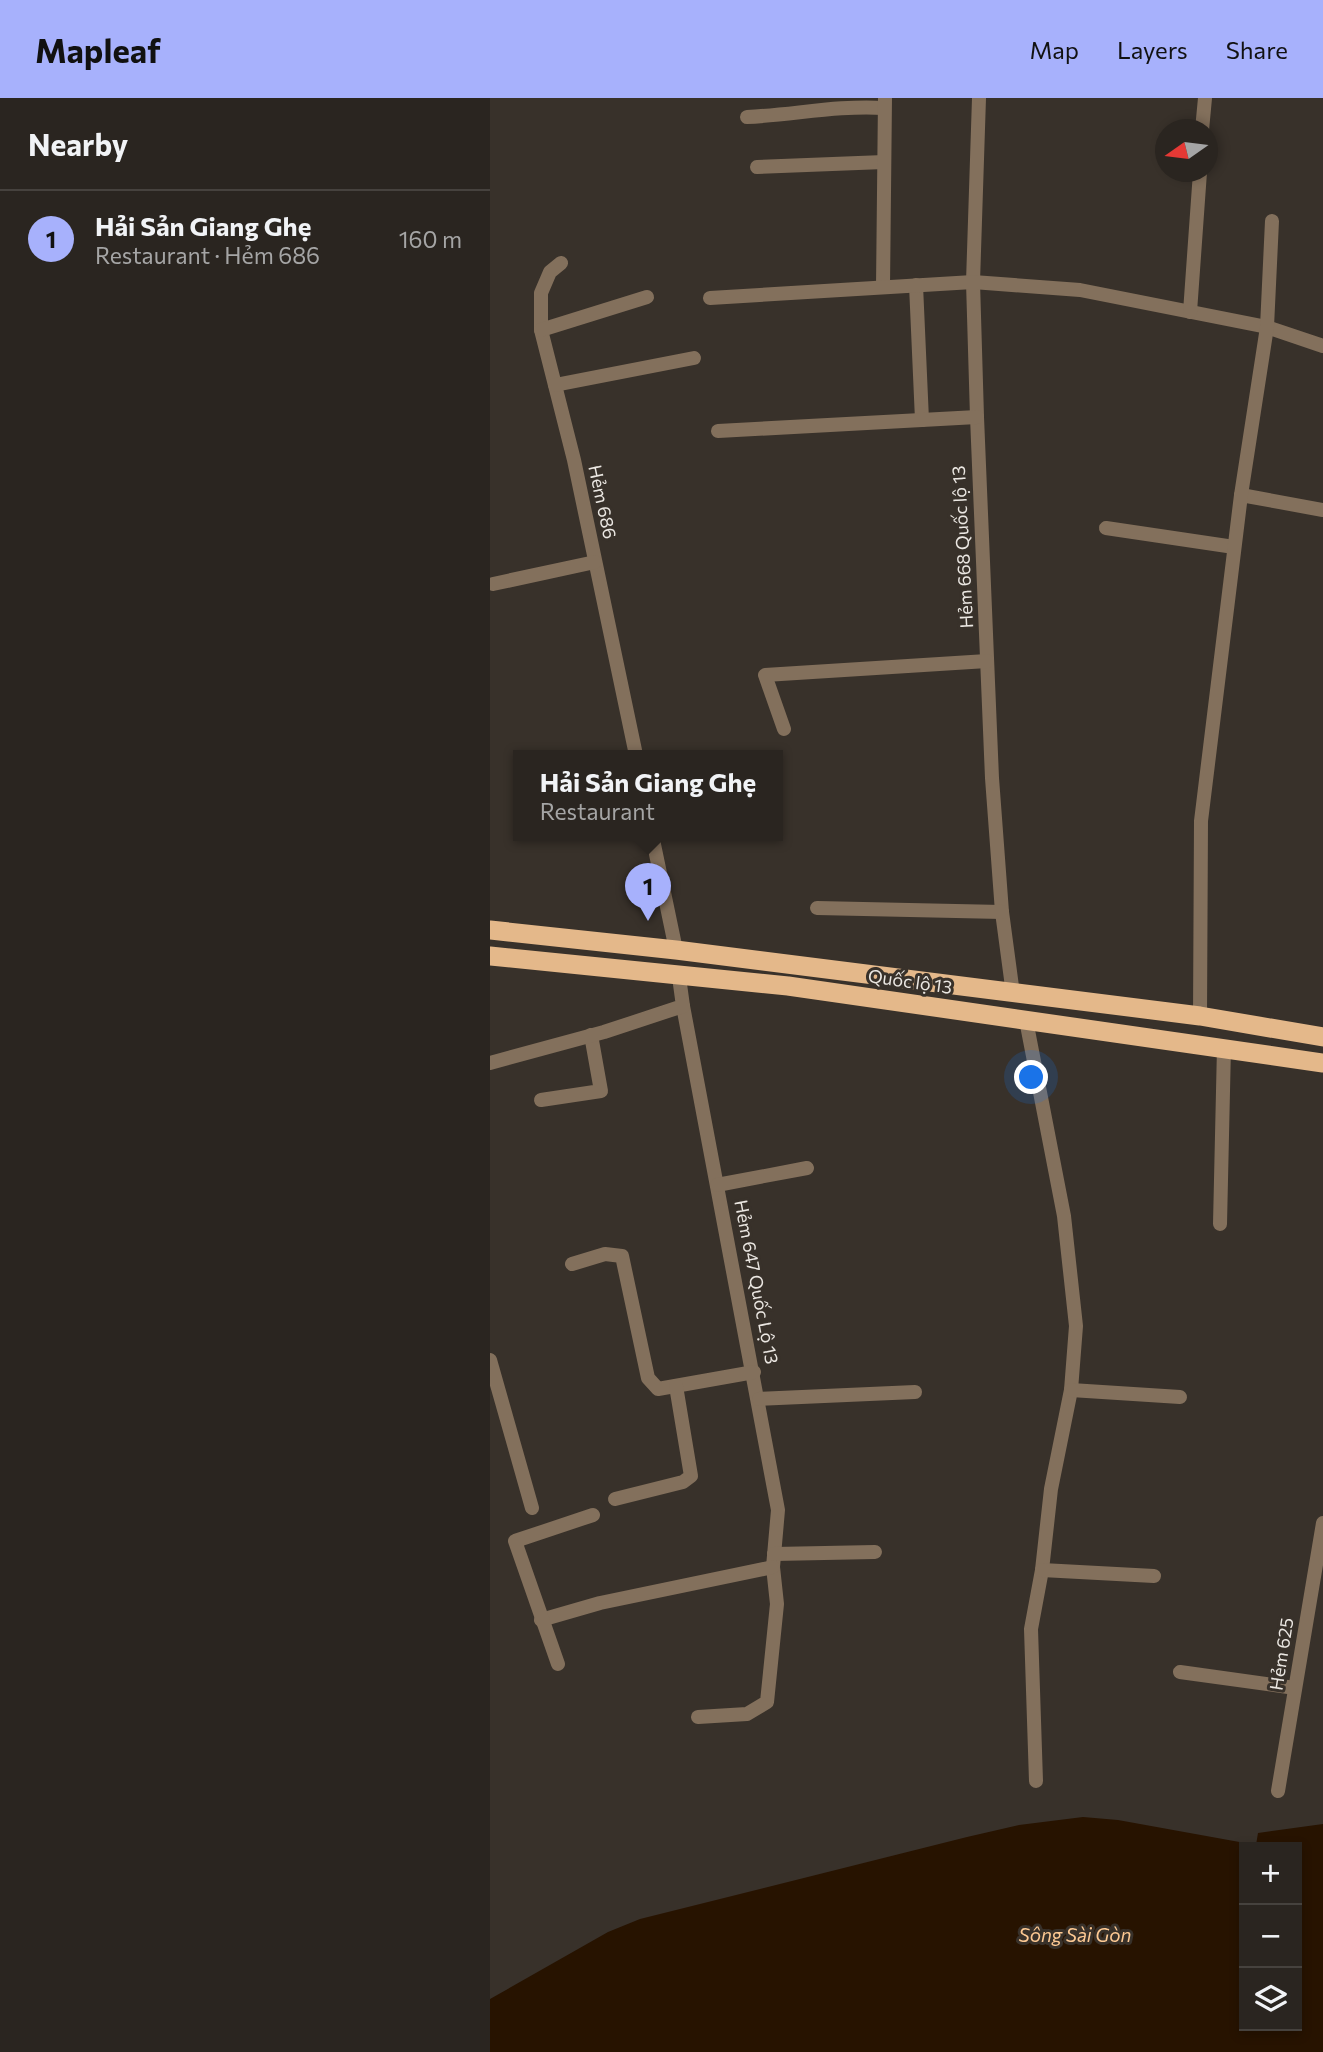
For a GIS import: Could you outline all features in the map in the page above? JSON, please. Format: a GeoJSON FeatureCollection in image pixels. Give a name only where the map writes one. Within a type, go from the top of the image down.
{"type":"FeatureCollection","features":[{"type":"Feature","properties":{"kind":"highway","name":"Quốc lộ 13"},"geometry":{"type":"LineString","coordinates":[[490,930],[676,950],[1200,1016],[1323,1037]]}},
{"type":"Feature","properties":{"kind":"highway"},"geometry":{"type":"LineString","coordinates":[[676,950],[679,977]]}},
{"type":"Feature","properties":{"kind":"highway","name":"Quốc lộ 13"},"geometry":{"type":"LineString","coordinates":[[490,956],[788,986],[1323,1063]]}},
{"type":"Feature","properties":{"kind":"street","name":"Hẻm 668 Quốc lộ 13"},"geometry":{"type":"LineString","coordinates":[[979,98],[973,282],[977,417],[987,661],[1002,912],[1013,994]]}},
{"type":"Feature","properties":{"kind":"street"},"geometry":{"type":"LineString","coordinates":[[1203,119],[1205,98]]}},
{"type":"Feature","properties":{"kind":"street"},"geometry":{"type":"LineString","coordinates":[[747,117],[803,114],[835,107],[885,103],[883,287]]}},
{"type":"Feature","properties":{"kind":"street"},"geometry":{"type":"LineString","coordinates":[[757,167],[884,162]]}},
{"type":"Feature","properties":{"kind":"street"},"geometry":{"type":"LineString","coordinates":[[1190,312],[1199,182]]}},
{"type":"Feature","properties":{"kind":"street"},"geometry":{"type":"LineString","coordinates":[[1200,1016],[1201,821],[1234,547],[1267,327],[1272,221]]}},
{"type":"Feature","properties":{"kind":"street","name":"Hẻm 686"},"geometry":{"type":"LineString","coordinates":[[561,263],[550,272],[541,293],[541,330],[635,750]]}},
{"type":"Feature","properties":{"kind":"street"},"geometry":{"type":"LineString","coordinates":[[710,298],[973,282],[1080,290],[1267,327],[1323,346]]}},
{"type":"Feature","properties":{"kind":"street"},"geometry":{"type":"LineString","coordinates":[[916,285],[922,420]]}},
{"type":"Feature","properties":{"kind":"street"},"geometry":{"type":"LineString","coordinates":[[541,330],[647,297]]}},
{"type":"Feature","properties":{"kind":"street"},"geometry":{"type":"LineString","coordinates":[[555,385],[694,358]]}},
{"type":"Feature","properties":{"kind":"street"},"geometry":{"type":"LineString","coordinates":[[718,431],[977,417]]}},
{"type":"Feature","properties":{"kind":"street"},"geometry":{"type":"LineString","coordinates":[[1241,495],[1323,510]]}},
{"type":"Feature","properties":{"kind":"street"},"geometry":{"type":"LineString","coordinates":[[1106,528],[1234,547]]}},
{"type":"Feature","properties":{"kind":"street"},"geometry":{"type":"LineString","coordinates":[[493,584],[595,562]]}},
{"type":"Feature","properties":{"kind":"street"},"geometry":{"type":"LineString","coordinates":[[784,729],[765,675],[987,661]]}},
{"type":"Feature","properties":{"kind":"street"},"geometry":{"type":"LineString","coordinates":[[653,841],[676,950]]}},
{"type":"Feature","properties":{"kind":"street"},"geometry":{"type":"LineString","coordinates":[[817,908],[1002,912]]}},
{"type":"Feature","properties":{"kind":"street","name":"Hẻm 647 Quốc Lộ 13"},"geometry":{"type":"LineString","coordinates":[[679,977],[778,1510],[774,1561],[777,1604],[767,1702],[747,1714],[698,1717]]}},
{"type":"Feature","properties":{"kind":"street"},"geometry":{"type":"LineString","coordinates":[[490,1063],[683,1006]]}},
{"type":"Feature","properties":{"kind":"street"},"geometry":{"type":"LineString","coordinates":[[1026,1020],[1064,1216],[1076,1326],[1070,1390],[1051,1489],[1042,1570],[1031,1629],[1036,1781]]}},
{"type":"Feature","properties":{"kind":"street"},"geometry":{"type":"LineString","coordinates":[[541,1100],[601,1091],[591,1035]]}},
{"type":"Feature","properties":{"kind":"street"},"geometry":{"type":"LineString","coordinates":[[1220,1224],[1224,1047]]}},
{"type":"Feature","properties":{"kind":"street"},"geometry":{"type":"LineString","coordinates":[[717,1185],[807,1168]]}},
{"type":"Feature","properties":{"kind":"street"},"geometry":{"type":"LineString","coordinates":[[572,1264],[604,1254],[622,1256],[648,1378],[658,1389],[754,1372]]}},
{"type":"Feature","properties":{"kind":"street"},"geometry":{"type":"LineString","coordinates":[[490,1360],[532,1507]]}},
{"type":"Feature","properties":{"kind":"street"},"geometry":{"type":"LineString","coordinates":[[615,1499],[683,1482],[691,1476],[676,1386]]}},
{"type":"Feature","properties":{"kind":"street"},"geometry":{"type":"LineString","coordinates":[[1070,1390],[1180,1397]]}},
{"type":"Feature","properties":{"kind":"street"},"geometry":{"type":"LineString","coordinates":[[759,1399],[915,1392]]}},
{"type":"Feature","properties":{"kind":"street"},"geometry":{"type":"LineString","coordinates":[[558,1664],[515,1541],[593,1515]]}},
{"type":"Feature","properties":{"kind":"street","name":"Hẻm 625"},"geometry":{"type":"LineString","coordinates":[[1278,1791],[1323,1523]]}},
{"type":"Feature","properties":{"kind":"street"},"geometry":{"type":"LineString","coordinates":[[541,1620],[774,1561],[876,1552]]}},
{"type":"Feature","properties":{"kind":"street"},"geometry":{"type":"LineString","coordinates":[[1042,1570],[1153,1576]]}},
{"type":"Feature","properties":{"kind":"street"},"geometry":{"type":"LineString","coordinates":[[1180,1672],[1296,1688]]}},
{"type":"Feature","properties":{"kind":"water","name":"Sông Sài Gòn"},"geometry":{"type":"Polygon","coordinates":[[[1083,1817],[1118,1820],[1239,1842],[1239,2031],[1302,2031],[1302,1842],[1256,1842],[1258,1833],[1323,1824],[1323,2052],[490,2052],[490,1999],[608,1932],[640,1919],[1019,1825],[1083,1817]]]}},
{"type":"Feature","properties":{"kind":"place","name":"Hải Sản Giang Ghẹ"},"geometry":{"type":"Point","coordinates":[648,921]}}]}
